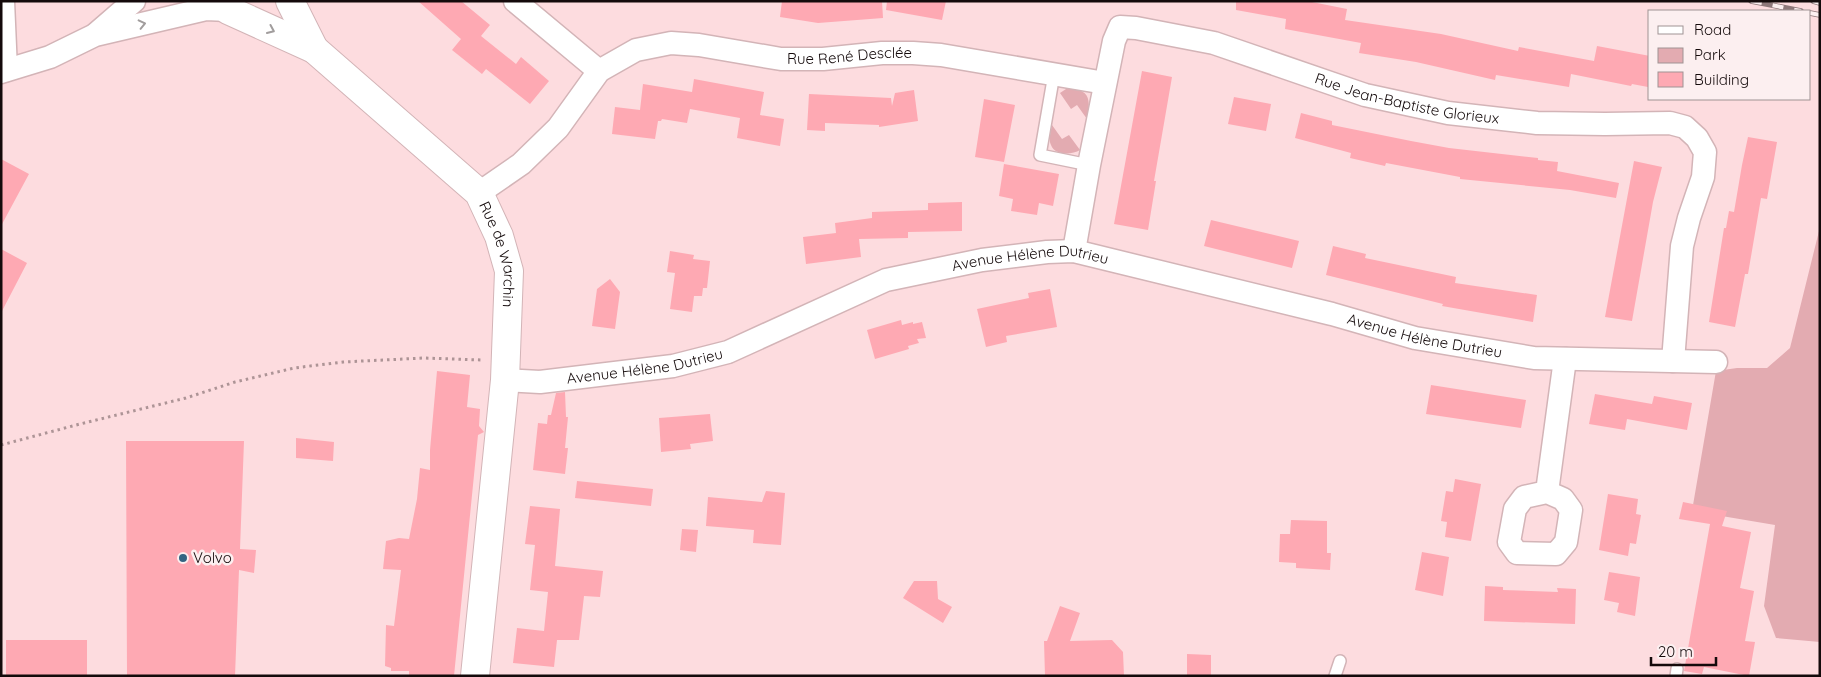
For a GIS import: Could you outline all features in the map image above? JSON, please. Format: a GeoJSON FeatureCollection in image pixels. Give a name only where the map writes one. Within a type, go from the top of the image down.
{"type":"FeatureCollection","features":[{"type":"Feature","properties":{"kind":"street"},"geometry":{"type":"LineString","coordinates":[[3,1],[4,71]]}},
{"type":"Feature","properties":{"kind":"street","name":"Rue de Warchin"},"geometry":{"type":"LineString","coordinates":[[4,71],[50,57],[94,35],[134,1]]}},
{"type":"Feature","properties":{"kind":"street"},"geometry":{"type":"LineString","coordinates":[[290,1],[314,49]]}},
{"type":"Feature","properties":{"kind":"street"},"geometry":{"type":"LineString","coordinates":[[516,1],[600,70]]}},
{"type":"Feature","properties":{"kind":"street","name":"Rue de Warchin"},"geometry":{"type":"LineString","coordinates":[[94,35],[224,6],[314,49],[479,193],[499,236],[509,271],[505,371],[475,676]]}},
{"type":"Feature","properties":{"kind":"street","name":"Rue Jean-Baptiste Glorieux"},"geometry":{"type":"LineString","coordinates":[[1074,251],[1114,41],[1120,27],[1136,28],[1214,43],[1365,96],[1448,113],[1538,123],[1670,123],[1685,127],[1697,138],[1706,152],[1703,177],[1682,246],[1673,361]]}},
{"type":"Feature","properties":{"kind":"street","name":"Rue René Desclée"},"geometry":{"type":"LineString","coordinates":[[479,193],[521,164],[558,128],[600,70],[636,50],[671,43],[699,45],[781,59],[823,59],[882,53],[941,55],[1106,83]]}},
{"type":"Feature","properties":{"kind":"street","name":"Avenue Hélène Dutrieu"},"geometry":{"type":"LineString","coordinates":[[505,371],[540,382],[673,366],[728,352],[886,280],[982,260],[1047,252],[1074,251],[1332,314],[1415,338],[1534,358],[1716,362]]}},
{"type":"Feature","properties":{"kind":"street"},"geometry":{"type":"LineString","coordinates":[[1546,492],[1564,359]]}},
{"type":"Feature","properties":{"kind":"lane"},"geometry":{"type":"LineString","coordinates":[[1054,74],[1040,155],[1089,165]]}},
{"type":"Feature","properties":{"kind":"lane"},"geometry":{"type":"LineString","coordinates":[[1335,676],[1340,661]]}},
{"type":"Feature","properties":{"kind":"path"},"geometry":{"type":"LineString","coordinates":[[1,446],[186,398],[250,378],[294,368],[343,362],[424,358],[505,371]]}},
{"type":"Feature","properties":{"kind":"green space"},"geometry":{"type":"Polygon","coordinates":[[[1066,89],[1080,90],[1087,96],[1089,106],[1087,119],[1077,105],[1071,109],[1060,93],[1066,89]]]}},
{"type":"Feature","properties":{"kind":"green space"},"geometry":{"type":"Polygon","coordinates":[[[1052,125],[1062,139],[1069,135],[1080,150],[1064,154],[1053,149],[1050,140],[1052,125]]]}},
{"type":"Feature","properties":{"kind":"green space"},"geometry":{"type":"Polygon","coordinates":[[[1820,227],[1820,642],[1776,638],[1764,606],[1775,525],[1692,511],[1716,371],[1737,368],[1767,368],[1790,348],[1820,227]]]}},
{"type":"Feature","properties":{"kind":"building"},"geometry":{"type":"Polygon","coordinates":[[[418,1],[461,1],[490,25],[481,36],[516,64],[521,57],[549,81],[530,104],[486,69],[482,74],[452,50],[461,39],[418,1]]]}},
{"type":"Feature","properties":{"kind":"building"},"geometry":{"type":"Polygon","coordinates":[[[782,1],[882,1],[883,18],[818,23],[780,17],[782,1]]]}},
{"type":"Feature","properties":{"kind":"building"},"geometry":{"type":"Polygon","coordinates":[[[887,1],[946,1],[942,20],[886,10],[887,1]]]}},
{"type":"Feature","properties":{"kind":"building"},"geometry":{"type":"Polygon","coordinates":[[[1236,1],[1307,1],[1347,9],[1345,20],[1441,34],[1518,51],[1519,47],[1594,61],[1597,46],[1648,56],[1648,87],[1632,84],[1631,86],[1571,74],[1569,87],[1496,75],[1495,80],[1416,62],[1359,53],[1361,43],[1285,29],[1286,19],[1236,10],[1236,1]]]}},
{"type":"Feature","properties":{"kind":"building"},"geometry":{"type":"Polygon","coordinates":[[[1142,71],[1172,77],[1154,181],[1156,181],[1148,230],[1114,224],[1142,71]]]}},
{"type":"Feature","properties":{"kind":"building"},"geometry":{"type":"Polygon","coordinates":[[[694,79],[764,92],[760,115],[784,119],[780,146],[737,138],[740,118],[690,109],[687,123],[662,119],[658,121],[655,139],[612,134],[615,107],[640,110],[643,84],[692,92],[694,79]]]}},
{"type":"Feature","properties":{"kind":"building"},"geometry":{"type":"Polygon","coordinates":[[[914,90],[918,121],[879,127],[879,125],[825,123],[825,131],[807,130],[809,94],[891,98],[892,106],[895,93],[914,90]]]}},
{"type":"Feature","properties":{"kind":"building"},"geometry":{"type":"Polygon","coordinates":[[[1234,97],[1271,104],[1266,131],[1228,124],[1234,97]]]}},
{"type":"Feature","properties":{"kind":"building"},"geometry":{"type":"Polygon","coordinates":[[[984,99],[1015,105],[1004,162],[975,157],[984,99]]]}},
{"type":"Feature","properties":{"kind":"building"},"geometry":{"type":"Polygon","coordinates":[[[1301,113],[1332,121],[1332,125],[1411,141],[1449,148],[1558,162],[1557,171],[1619,183],[1616,198],[1570,190],[1460,179],[1460,177],[1386,163],[1385,166],[1350,158],[1351,153],[1295,138],[1301,113]]]}},
{"type":"Feature","properties":{"kind":"building"},"geometry":{"type":"Polygon","coordinates":[[[1748,137],[1777,142],[1767,199],[1761,198],[1748,274],[1745,274],[1735,327],[1709,322],[1724,228],[1726,228],[1729,211],[1734,212],[1748,137]]]}},
{"type":"Feature","properties":{"kind":"building"},"geometry":{"type":"Polygon","coordinates":[[[1,159],[29,174],[1,226],[1,159]]]}},
{"type":"Feature","properties":{"kind":"building"},"geometry":{"type":"Polygon","coordinates":[[[1634,161],[1662,167],[1653,202],[1632,321],[1605,317],[1634,161]]]}},
{"type":"Feature","properties":{"kind":"building"},"geometry":{"type":"Polygon","coordinates":[[[1004,164],[1059,174],[1053,206],[1039,203],[1037,215],[1011,211],[1013,199],[999,196],[1004,164]]]}},
{"type":"Feature","properties":{"kind":"building"},"geometry":{"type":"Polygon","coordinates":[[[962,202],[962,231],[908,232],[908,238],[859,239],[861,257],[806,264],[803,237],[836,233],[835,223],[872,218],[872,212],[928,210],[928,203],[962,202]]]}},
{"type":"Feature","properties":{"kind":"building"},"geometry":{"type":"Polygon","coordinates":[[[1211,220],[1299,241],[1292,268],[1204,246],[1211,220]]]}},
{"type":"Feature","properties":{"kind":"building"},"geometry":{"type":"Polygon","coordinates":[[[1333,246],[1366,254],[1365,258],[1456,277],[1455,283],[1537,295],[1533,322],[1442,306],[1443,304],[1326,275],[1333,246]]]}},
{"type":"Feature","properties":{"kind":"building"},"geometry":{"type":"Polygon","coordinates":[[[1,249],[27,263],[1,313],[1,249]]]}},
{"type":"Feature","properties":{"kind":"building"},"geometry":{"type":"Polygon","coordinates":[[[670,251],[694,255],[693,259],[710,261],[707,288],[703,288],[702,296],[694,296],[692,312],[670,309],[675,273],[667,272],[670,251]]]}},
{"type":"Feature","properties":{"kind":"building"},"geometry":{"type":"Polygon","coordinates":[[[610,279],[620,292],[615,329],[592,326],[597,289],[610,279]]]}},
{"type":"Feature","properties":{"kind":"building"},"geometry":{"type":"Polygon","coordinates":[[[1050,289],[1057,327],[1006,336],[1007,342],[986,347],[977,309],[1029,298],[1028,293],[1050,289]]]}},
{"type":"Feature","properties":{"kind":"building"},"geometry":{"type":"Polygon","coordinates":[[[901,320],[902,325],[922,322],[926,338],[917,339],[919,343],[908,346],[909,349],[875,359],[867,330],[901,320]]]}},
{"type":"Feature","properties":{"kind":"building"},"geometry":{"type":"Polygon","coordinates":[[[437,371],[470,375],[467,407],[480,409],[479,426],[484,432],[478,435],[454,676],[409,676],[409,671],[391,671],[391,668],[385,666],[386,625],[394,626],[401,570],[383,569],[386,541],[399,538],[409,539],[417,499],[420,468],[430,470],[437,371]]]}},
{"type":"Feature","properties":{"kind":"building"},"geometry":{"type":"Polygon","coordinates":[[[1431,385],[1526,400],[1521,428],[1426,414],[1431,385]]]}},
{"type":"Feature","properties":{"kind":"building"},"geometry":{"type":"Polygon","coordinates":[[[565,392],[566,417],[568,417],[565,448],[568,448],[565,474],[533,470],[538,423],[547,424],[548,415],[551,415],[556,393],[565,392]]]}},
{"type":"Feature","properties":{"kind":"building"},"geometry":{"type":"Polygon","coordinates":[[[1595,394],[1652,404],[1654,396],[1692,403],[1687,430],[1627,419],[1625,430],[1589,424],[1595,394]]]}},
{"type":"Feature","properties":{"kind":"building"},"geometry":{"type":"Polygon","coordinates":[[[710,414],[713,441],[690,444],[691,449],[661,452],[659,418],[710,414]]]}},
{"type":"Feature","properties":{"kind":"building"},"geometry":{"type":"Polygon","coordinates":[[[296,438],[334,442],[333,461],[296,458],[296,438]]]}},
{"type":"Feature","properties":{"kind":"building","name":"Volvo"},"geometry":{"type":"Polygon","coordinates":[[[126,441],[244,441],[240,549],[256,550],[254,573],[239,570],[235,676],[127,676],[126,441]]]}},
{"type":"Feature","properties":{"kind":"building"},"geometry":{"type":"Polygon","coordinates":[[[1455,479],[1481,484],[1471,541],[1445,537],[1447,522],[1441,521],[1446,491],[1453,492],[1455,479]]]}},
{"type":"Feature","properties":{"kind":"building"},"geometry":{"type":"Polygon","coordinates":[[[577,481],[653,489],[651,506],[575,498],[577,481]]]}},
{"type":"Feature","properties":{"kind":"building"},"geometry":{"type":"Polygon","coordinates":[[[766,491],[785,493],[781,545],[753,543],[754,530],[706,526],[708,497],[762,502],[766,491]]]}},
{"type":"Feature","properties":{"kind":"building"},"geometry":{"type":"Polygon","coordinates":[[[1608,494],[1638,499],[1636,514],[1641,515],[1636,544],[1630,543],[1628,556],[1599,550],[1608,494]]]}},
{"type":"Feature","properties":{"kind":"building"},"geometry":{"type":"Polygon","coordinates":[[[1683,502],[1727,511],[1722,526],[1751,532],[1740,588],[1754,591],[1745,641],[1755,642],[1749,676],[1704,667],[1702,674],[1684,671],[1710,524],[1679,519],[1683,502]]]}},
{"type":"Feature","properties":{"kind":"building"},"geometry":{"type":"Polygon","coordinates":[[[530,506],[560,509],[555,566],[603,571],[600,597],[584,596],[579,640],[557,640],[554,667],[513,663],[517,628],[544,631],[548,592],[530,590],[535,545],[525,544],[530,506]]]}},
{"type":"Feature","properties":{"kind":"building"},"geometry":{"type":"Polygon","coordinates":[[[1291,520],[1327,521],[1327,553],[1331,553],[1330,570],[1296,568],[1296,563],[1279,562],[1280,534],[1290,534],[1291,520]]]}},
{"type":"Feature","properties":{"kind":"building"},"geometry":{"type":"Polygon","coordinates":[[[682,529],[698,530],[696,552],[680,550],[682,529]]]}},
{"type":"Feature","properties":{"kind":"building"},"geometry":{"type":"Polygon","coordinates":[[[1422,552],[1449,557],[1443,596],[1415,590],[1422,552]]]}},
{"type":"Feature","properties":{"kind":"building"},"geometry":{"type":"Polygon","coordinates":[[[1609,572],[1640,577],[1635,616],[1617,612],[1619,603],[1604,600],[1609,572]]]}},
{"type":"Feature","properties":{"kind":"building"},"geometry":{"type":"Polygon","coordinates":[[[914,581],[937,581],[938,599],[952,607],[943,623],[903,598],[914,581]]]}},
{"type":"Feature","properties":{"kind":"building"},"geometry":{"type":"Polygon","coordinates":[[[1485,586],[1503,587],[1503,590],[1558,592],[1557,588],[1576,589],[1575,624],[1484,621],[1485,586]]]}},
{"type":"Feature","properties":{"kind":"building"},"geometry":{"type":"Polygon","coordinates":[[[1060,606],[1080,613],[1070,641],[1112,640],[1123,652],[1124,676],[1045,676],[1044,641],[1047,641],[1060,606]]]}},
{"type":"Feature","properties":{"kind":"building"},"geometry":{"type":"Polygon","coordinates":[[[6,640],[87,640],[87,676],[6,676],[6,640]]]}},
{"type":"Feature","properties":{"kind":"building"},"geometry":{"type":"Polygon","coordinates":[[[1187,654],[1211,655],[1211,676],[1187,676],[1187,654]]]}},
{"type":"Feature","properties":{"kind":"railway"},"geometry":{"type":"LineString","coordinates":[[1751,1],[1796,10]]}},
{"type":"Feature","properties":{"kind":"railway"},"geometry":{"type":"LineString","coordinates":[[1813,1],[1820,3]]}},
{"type":"Feature","properties":{"kind":"railway"},"geometry":{"type":"LineString","coordinates":[[1811,13],[1820,15]]}},
{"type":"Feature","properties":{"kind":"place","name":"Volvo"},"geometry":{"type":"Point","coordinates":[183,558]}}]}
